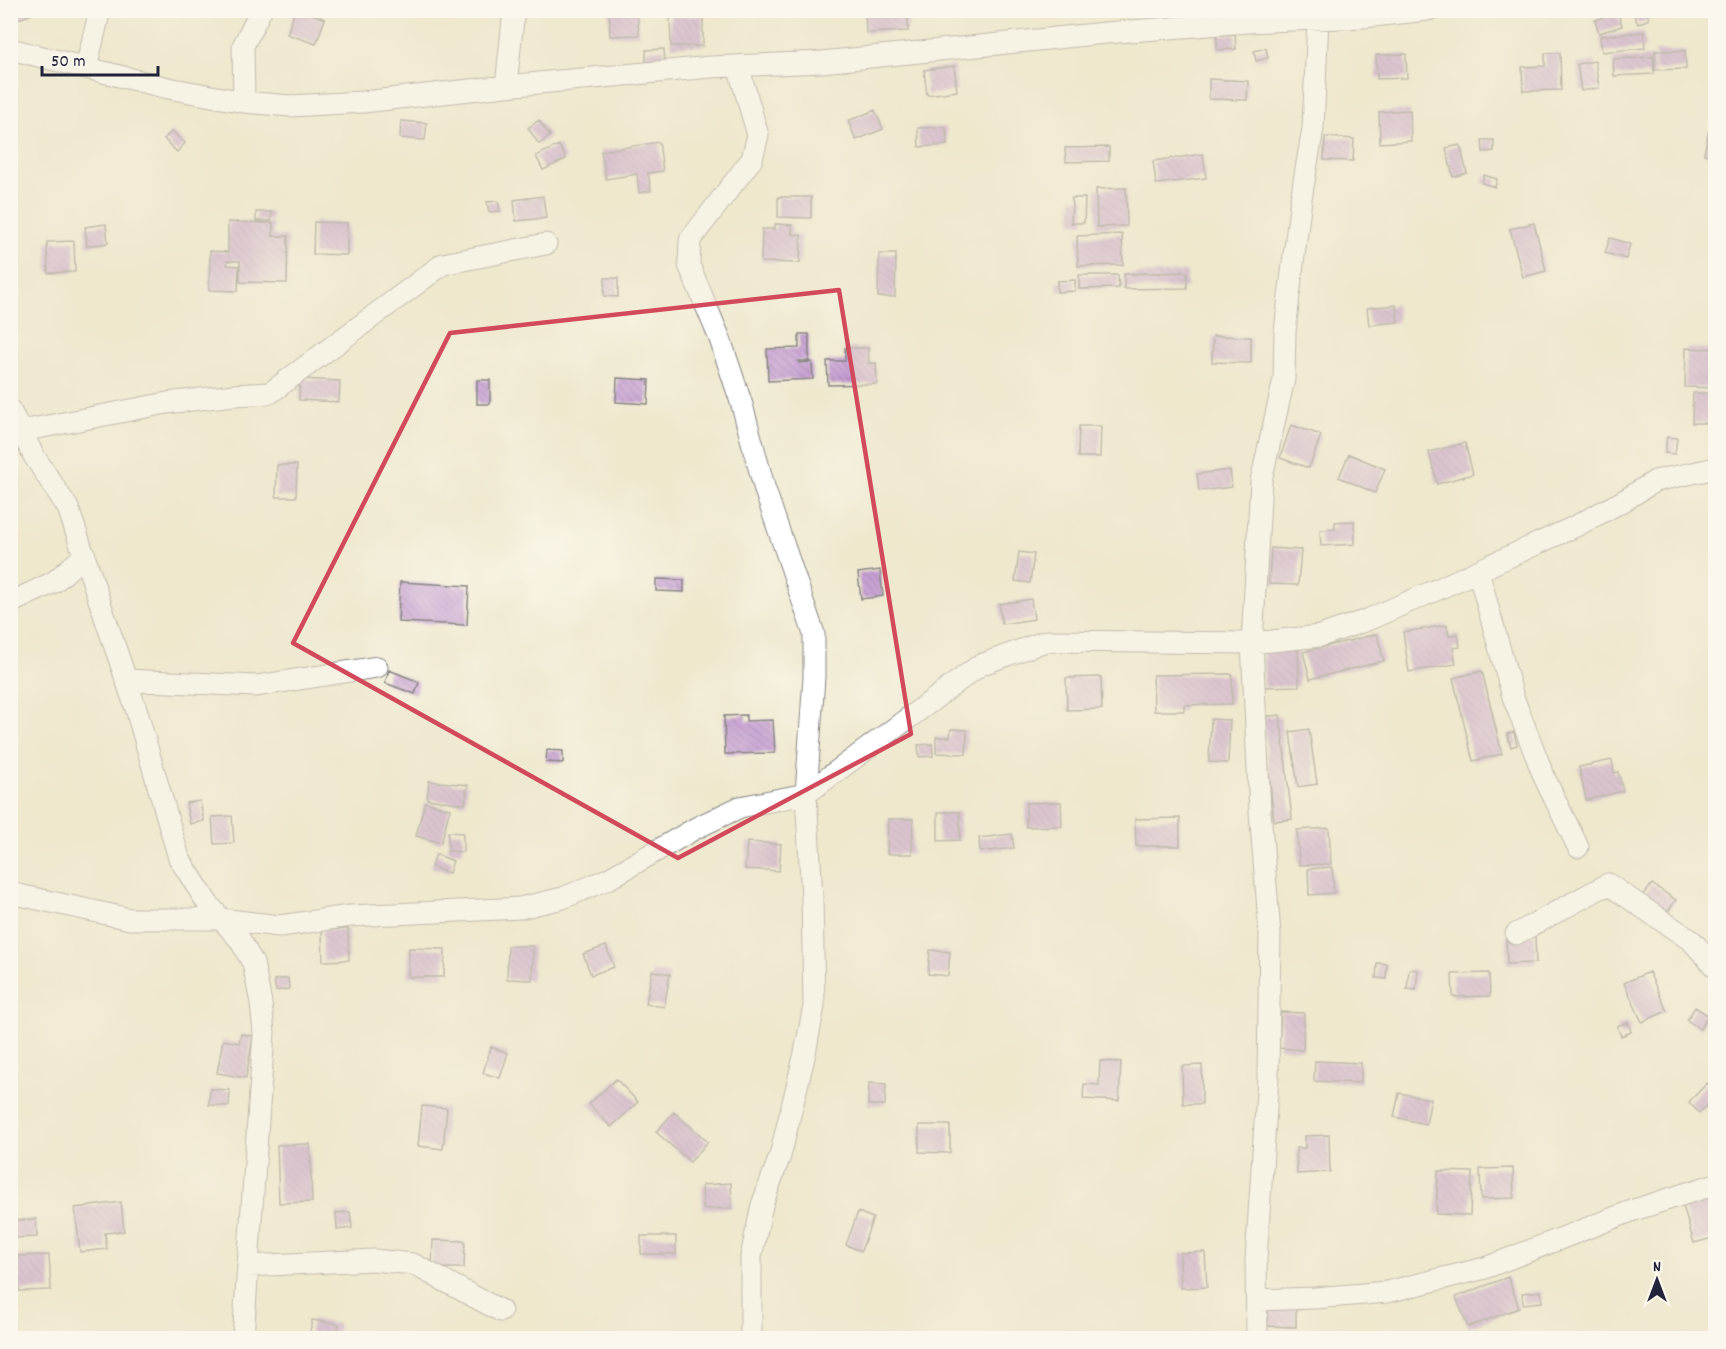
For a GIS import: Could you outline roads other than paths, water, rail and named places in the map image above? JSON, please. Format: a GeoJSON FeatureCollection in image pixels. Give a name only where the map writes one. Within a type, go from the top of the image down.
{"type":"FeatureCollection","features":[{"type":"Feature","properties":{"kind":"street"},"geometry":{"type":"LineString","coordinates":[[86,68],[100,10]]}},
{"type":"Feature","properties":{"kind":"street"},"geometry":{"type":"LineString","coordinates":[[244,102],[243,46],[261,10]]}},
{"type":"Feature","properties":{"kind":"street"},"geometry":{"type":"LineString","coordinates":[[506,86],[514,10]]}},
{"type":"Feature","properties":{"kind":"street"},"geometry":{"type":"LineString","coordinates":[[10,50],[168,88],[244,102],[290,106],[363,102],[711,67],[822,62],[1248,16],[1318,19],[1428,10]]}},
{"type":"Feature","properties":{"kind":"street"},"geometry":{"type":"LineString","coordinates":[[1257,1338],[1256,1259],[1268,1077],[1270,934],[1260,812],[1252,643],[1261,481],[1284,379],[1285,332],[1291,276],[1313,128],[1318,19]]}},
{"type":"Feature","properties":{"kind":"street"},"geometry":{"type":"LineString","coordinates":[[738,66],[758,135],[752,159],[690,240],[689,265],[742,405],[765,490],[814,634],[814,677],[806,794],[812,897],[814,1006],[806,1053],[780,1156],[762,1205],[751,1257],[751,1338]]}},
{"type":"Feature","properties":{"kind":"street"},"geometry":{"type":"LineString","coordinates":[[22,431],[167,403],[270,393],[443,264],[546,244]]}},
{"type":"Feature","properties":{"kind":"street"},"geometry":{"type":"LineString","coordinates":[[10,410],[34,456],[68,508],[126,681],[179,858],[208,904],[240,940],[253,963],[264,1033],[243,1338]]}},
{"type":"Feature","properties":{"kind":"street"},"geometry":{"type":"LineString","coordinates":[[10,893],[130,919],[221,919],[280,926],[350,916],[520,908],[564,898],[608,879],[644,856],[740,807],[806,794],[980,665],[1046,640],[1252,643],[1320,636],[1341,630],[1436,590],[1576,526],[1655,481],[1716,468]]}},
{"type":"Feature","properties":{"kind":"street"},"geometry":{"type":"LineString","coordinates":[[10,603],[54,582],[85,555]]}},
{"type":"Feature","properties":{"kind":"street"},"geometry":{"type":"LineString","coordinates":[[1478,571],[1513,697],[1545,778],[1578,847]]}},
{"type":"Feature","properties":{"kind":"street"},"geometry":{"type":"LineString","coordinates":[[126,681],[256,686],[377,667]]}},
{"type":"Feature","properties":{"kind":"street"},"geometry":{"type":"LineString","coordinates":[[1516,934],[1608,884],[1692,941],[1716,968]]}},
{"type":"Feature","properties":{"kind":"street"},"geometry":{"type":"LineString","coordinates":[[1257,1300],[1387,1292],[1485,1268],[1634,1210],[1716,1184]]}},
{"type":"Feature","properties":{"kind":"street"},"geometry":{"type":"LineString","coordinates":[[248,1266],[374,1260],[413,1264],[501,1311]]}}]}
